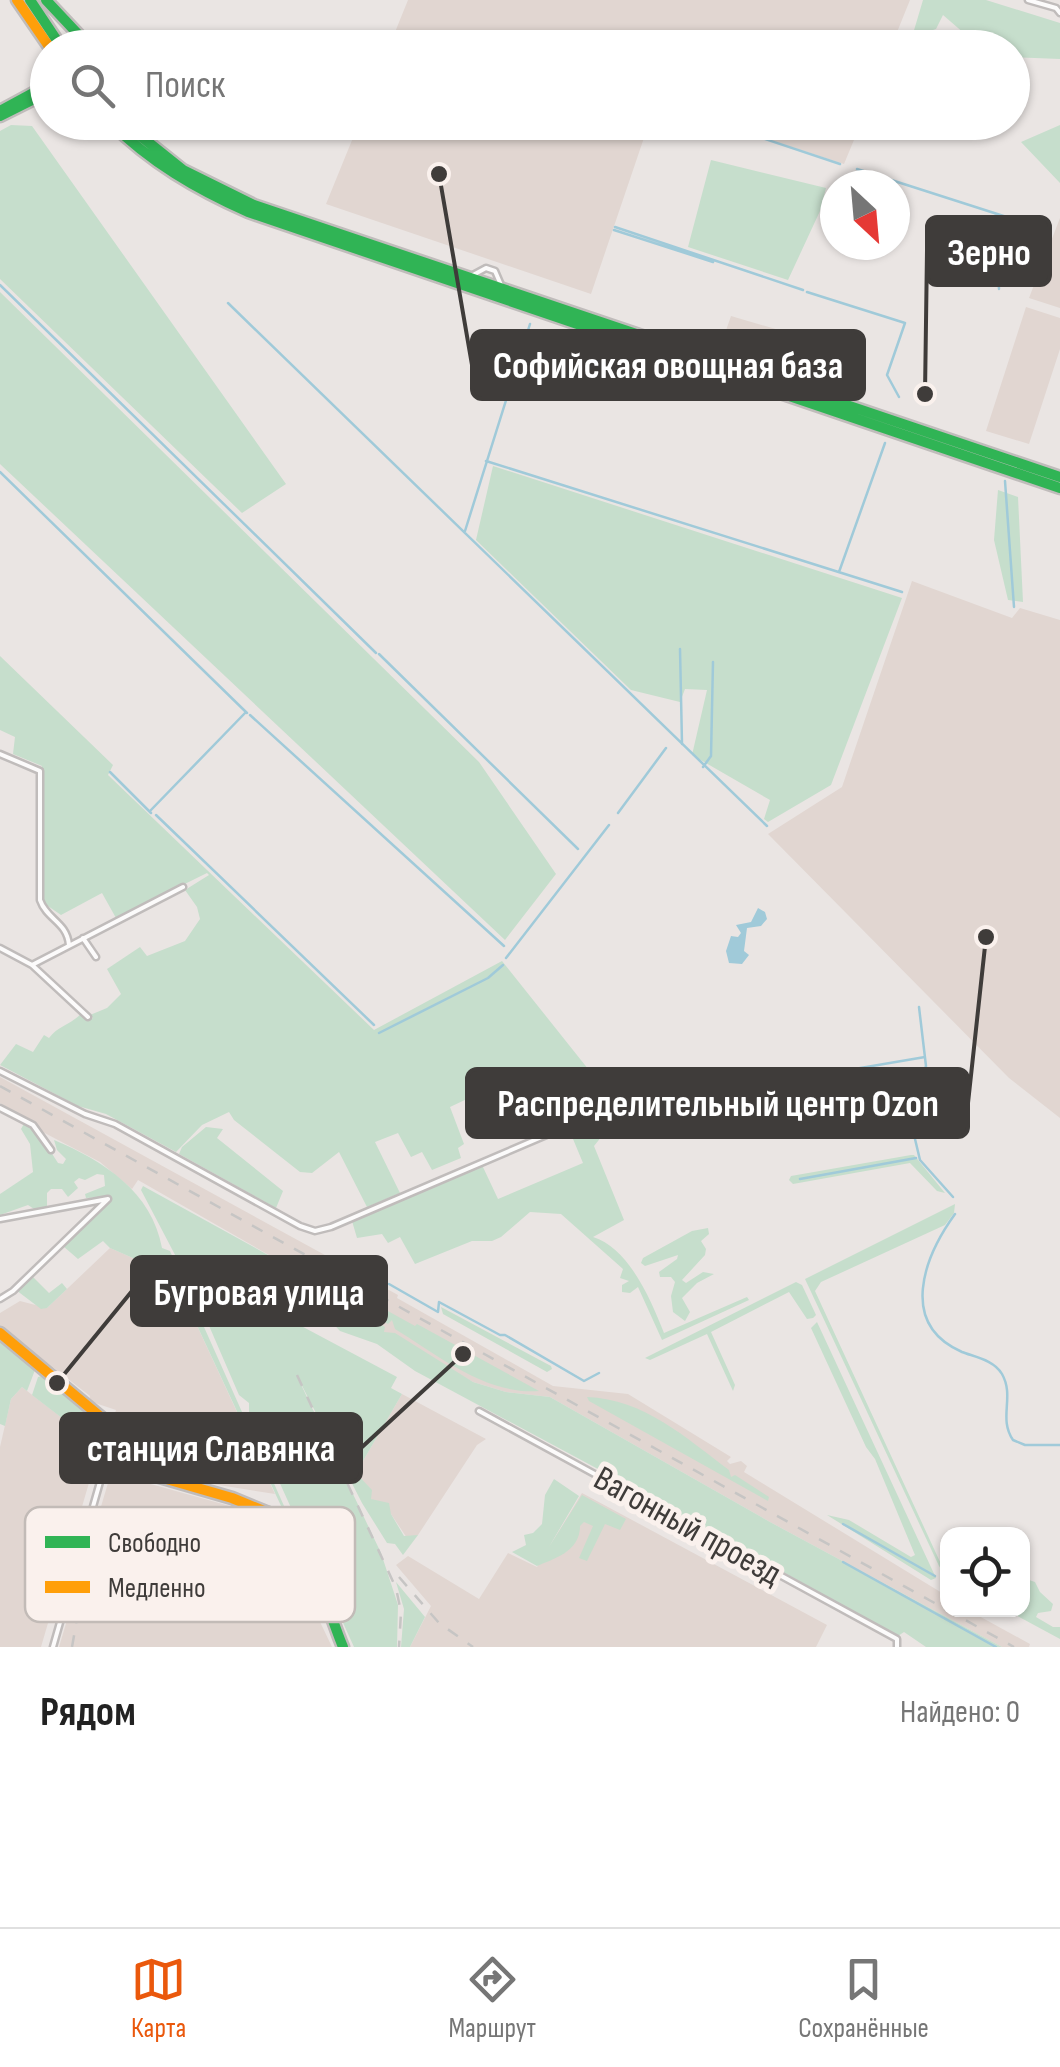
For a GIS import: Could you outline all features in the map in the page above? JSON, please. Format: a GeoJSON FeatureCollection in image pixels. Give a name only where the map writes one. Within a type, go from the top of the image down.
{"type":"FeatureCollection","features":[{"type":"Feature","properties":{"kind":"main road"},"geometry":{"type":"LineString","coordinates":[[17,0],[37,30]]}},
{"type":"Feature","properties":{"kind":"main road"},"geometry":{"type":"LineString","coordinates":[[30,0],[50,30]]}},
{"type":"Feature","properties":{"kind":"main road"},"geometry":{"type":"LineString","coordinates":[[46,0],[74,30]]}},
{"type":"Feature","properties":{"kind":"main road"},"geometry":{"type":"LineString","coordinates":[[0,113],[30,97]]}},
{"type":"Feature","properties":{"kind":"main road"},"geometry":{"type":"LineString","coordinates":[[130,140],[178,178],[248,212],[1060,488]]}},
{"type":"Feature","properties":{"kind":"main road"},"geometry":{"type":"LineString","coordinates":[[145,140],[173,163],[220,190],[1060,477]]}},
{"type":"Feature","properties":{"kind":"main road"},"geometry":{"type":"LineString","coordinates":[[0,1333],[114,1430],[120,1456],[127,1465],[142,1473],[258,1507]]}},
{"type":"Feature","properties":{"kind":"main road"},"geometry":{"type":"LineString","coordinates":[[332,1622],[343,1647]]}},
{"type":"Feature","properties":{"kind":"street"},"geometry":{"type":"LineString","coordinates":[[1028,0],[1056,8],[1060,13]]}},
{"type":"Feature","properties":{"kind":"street"},"geometry":{"type":"LineString","coordinates":[[0,754],[40,771],[40,900],[47,913],[64,926],[69,945]]}},
{"type":"Feature","properties":{"kind":"street"},"geometry":{"type":"LineString","coordinates":[[32,965],[183,887]]}},
{"type":"Feature","properties":{"kind":"street"},"geometry":{"type":"LineString","coordinates":[[83,938],[96,957]]}},
{"type":"Feature","properties":{"kind":"street"},"geometry":{"type":"LineString","coordinates":[[0,948],[32,965],[88,1017]]}},
{"type":"Feature","properties":{"kind":"street"},"geometry":{"type":"LineString","coordinates":[[0,1072],[115,1124],[300,1226],[315,1230],[331,1227],[619,1104]]}},
{"type":"Feature","properties":{"kind":"street"},"geometry":{"type":"LineString","coordinates":[[0,1108],[34,1124],[51,1150]]}},
{"type":"Feature","properties":{"kind":"street"},"geometry":{"type":"LineString","coordinates":[[0,1219],[108,1199],[0,1299]]}},
{"type":"Feature","properties":{"kind":"street","name":"Вагонный проезд"},"geometry":{"type":"LineString","coordinates":[[479,1410],[897,1639],[896,1647]]}},
{"type":"Feature","properties":{"kind":"street"},"geometry":{"type":"LineString","coordinates":[[93,1507],[100,1482],[120,1456]]}},
{"type":"Feature","properties":{"kind":"street"},"geometry":{"type":"LineString","coordinates":[[53,1647],[60,1622]]}},
{"type":"Feature","properties":{"kind":"shaded area"},"geometry":{"type":"Polygon","coordinates":[[[408,0],[910,0],[898,30],[396,30],[408,0]]]}},
{"type":"Feature","properties":{"kind":"shaded area"},"geometry":{"type":"Polygon","coordinates":[[[352,140],[643,140],[591,294],[326,204],[352,140]]]}},
{"type":"Feature","properties":{"kind":"shaded area"},"geometry":{"type":"Polygon","coordinates":[[[770,140],[854,140],[844,164],[770,140]]]}},
{"type":"Feature","properties":{"kind":"shaded area"},"geometry":{"type":"Polygon","coordinates":[[[1060,218],[1060,308],[1029,298],[1060,218]]]}},
{"type":"Feature","properties":{"kind":"shaded area"},"geometry":{"type":"Polygon","coordinates":[[[1026,307],[1060,318],[1060,349],[1029,444],[986,431],[1026,307]]]}},
{"type":"Feature","properties":{"kind":"shaded area"},"geometry":{"type":"Polygon","coordinates":[[[731,316],[779,330],[771,354],[723,339],[731,316]]]}},
{"type":"Feature","properties":{"kind":"shaded area"},"geometry":{"type":"Polygon","coordinates":[[[912,581],[1012,618],[1020,608],[1060,620],[1060,1118],[1009,1078],[768,834],[842,787],[912,581]]]}},
{"type":"Feature","properties":{"kind":"shaded area"},"geometry":{"type":"Polygon","coordinates":[[[0,1077],[398,1295],[397,1298],[553,1386],[628,1394],[731,1457],[727,1461],[730,1464],[741,1461],[747,1466],[744,1472],[940,1592],[940,1614],[550,1397],[506,1392],[473,1382],[391,1338],[297,1271],[138,1180],[132,1189],[100,1162],[37,1129],[33,1122],[0,1103],[0,1077]]]}},
{"type":"Feature","properties":{"kind":"shaded area"},"geometry":{"type":"Polygon","coordinates":[[[110,1248],[174,1276],[275,1494],[194,1481],[125,1458],[129,1446],[122,1441],[126,1425],[114,1417],[116,1410],[89,1401],[90,1396],[0,1326],[0,1313],[20,1301],[47,1308],[110,1248]]]}},
{"type":"Feature","properties":{"kind":"shaded area"},"geometry":{"type":"Polygon","coordinates":[[[22,1387],[93,1442],[92,1449],[98,1452],[82,1507],[25,1507],[25,1622],[48,1622],[41,1647],[0,1647],[0,1447],[11,1399],[22,1387]]]}},
{"type":"Feature","properties":{"kind":"shaded area"},"geometry":{"type":"Polygon","coordinates":[[[402,1394],[486,1439],[477,1445],[418,1535],[407,1538],[391,1514],[371,1499],[371,1490],[356,1473],[402,1394]]]}},
{"type":"Feature","properties":{"kind":"shaded area"},"geometry":{"type":"Polygon","coordinates":[[[111,1473],[233,1507],[101,1507],[111,1473]]]}},
{"type":"Feature","properties":{"kind":"shaded area"},"geometry":{"type":"Polygon","coordinates":[[[582,1493],[827,1625],[816,1647],[410,1647],[431,1606],[396,1565],[408,1556],[479,1599],[508,1553],[537,1567],[582,1493]]]}},
{"type":"Feature","properties":{"kind":"shaded area"},"geometry":{"type":"Polygon","coordinates":[[[946,1617],[981,1617],[1030,1644],[1002,1647],[946,1617]]]}},
{"type":"Feature","properties":{"kind":"shaded area"},"geometry":{"type":"Polygon","coordinates":[[[66,1622],[320,1622],[332,1647],[59,1647],[66,1622]]]}},
{"type":"Feature","properties":{"kind":"green space"},"geometry":{"type":"Polygon","coordinates":[[[923,0],[986,0],[1060,23],[1060,59],[1030,58],[1030,30],[960,30],[943,15],[936,29],[914,30],[923,0]]]}},
{"type":"Feature","properties":{"kind":"green space"},"geometry":{"type":"Polygon","coordinates":[[[11,125],[30,126],[30,140],[42,140],[286,484],[242,513],[0,279],[0,131],[11,125]]]}},
{"type":"Feature","properties":{"kind":"green space"},"geometry":{"type":"Polygon","coordinates":[[[1060,125],[1060,183],[1021,142],[1060,125]]]}},
{"type":"Feature","properties":{"kind":"green space"},"geometry":{"type":"Polygon","coordinates":[[[711,160],[820,187],[820,211],[788,280],[688,247],[711,160]]]}},
{"type":"Feature","properties":{"kind":"green space"},"geometry":{"type":"Polygon","coordinates":[[[0,292],[479,762],[556,874],[505,940],[0,464],[0,292]]]}},
{"type":"Feature","properties":{"kind":"green space"},"geometry":{"type":"Polygon","coordinates":[[[493,466],[902,598],[831,785],[768,822],[764,819],[770,800],[692,755],[707,690],[685,689],[680,702],[631,690],[476,540],[493,466]]]}},
{"type":"Feature","properties":{"kind":"green space"},"geometry":{"type":"Polygon","coordinates":[[[998,490],[1018,497],[1023,602],[1008,600],[994,540],[998,490]]]}},
{"type":"Feature","properties":{"kind":"green space"},"geometry":{"type":"Polygon","coordinates":[[[0,656],[113,765],[108,775],[374,1030],[502,961],[616,1104],[528,1140],[511,1102],[478,1116],[469,1098],[450,1107],[464,1144],[458,1148],[461,1158],[432,1170],[422,1152],[411,1157],[398,1133],[375,1142],[400,1193],[367,1207],[339,1152],[312,1173],[300,1172],[229,1112],[202,1125],[176,1152],[106,1114],[78,1106],[0,1065],[16,1044],[33,1052],[44,1035],[49,1038],[81,1014],[90,1020],[90,1015],[107,1008],[121,994],[107,969],[140,947],[147,956],[185,941],[200,919],[185,890],[209,875],[116,918],[102,893],[61,915],[45,904],[42,766],[13,754],[15,737],[0,730],[0,656]]]}},
{"type":"Feature","properties":{"kind":"green space"},"geometry":{"type":"Polygon","coordinates":[[[619,1107],[633,1117],[632,1123],[610,1126],[594,1146],[624,1220],[593,1237],[606,1243],[628,1264],[664,1333],[747,1297],[749,1300],[662,1340],[638,1287],[630,1293],[622,1292],[622,1285],[629,1281],[620,1278],[623,1269],[561,1214],[530,1212],[501,1237],[472,1241],[415,1264],[400,1237],[388,1243],[382,1234],[357,1238],[352,1221],[482,1165],[498,1199],[583,1163],[568,1127],[619,1107]]]}},
{"type":"Feature","properties":{"kind":"green space"},"geometry":{"type":"Polygon","coordinates":[[[25,1122],[36,1129],[58,1163],[63,1164],[66,1159],[54,1140],[91,1158],[123,1181],[148,1210],[162,1248],[170,1251],[284,1507],[174,1276],[110,1248],[103,1241],[78,1259],[63,1246],[91,1220],[97,1204],[104,1201],[105,1197],[86,1198],[85,1194],[105,1186],[104,1175],[79,1178],[74,1182],[78,1188],[68,1197],[62,1189],[51,1189],[47,1193],[47,1207],[34,1209],[28,1205],[0,1215],[0,1194],[33,1172],[30,1144],[21,1129],[25,1122]]]}},
{"type":"Feature","properties":{"kind":"green space"},"geometry":{"type":"Polygon","coordinates":[[[206,1127],[223,1129],[217,1138],[283,1191],[276,1208],[179,1154],[206,1127]]]}},
{"type":"Feature","properties":{"kind":"green space"},"geometry":{"type":"Polygon","coordinates":[[[914,1155],[945,1193],[937,1191],[910,1163],[793,1184],[789,1180],[791,1176],[914,1155]]]}},
{"type":"Feature","properties":{"kind":"green space"},"geometry":{"type":"Polygon","coordinates":[[[143,1186],[297,1271],[385,1327],[384,1332],[395,1333],[473,1382],[506,1392],[550,1397],[940,1617],[1002,1647],[926,1647],[904,1632],[898,1636],[668,1508],[655,1496],[652,1498],[415,1371],[377,1344],[340,1331],[308,1297],[295,1294],[285,1304],[290,1320],[397,1377],[391,1388],[402,1394],[356,1473],[372,1490],[371,1499],[389,1503],[404,1536],[418,1535],[403,1555],[395,1544],[387,1543],[362,1503],[296,1374],[381,1553],[398,1605],[397,1647],[354,1647],[343,1622],[355,1622],[355,1507],[291,1507],[249,1415],[249,1403],[239,1395],[194,1291],[141,1190],[143,1186]]]}},
{"type":"Feature","properties":{"kind":"green space"},"geometry":{"type":"Polygon","coordinates":[[[955,1204],[945,1225],[821,1282],[815,1291],[940,1567],[939,1566],[805,1279],[955,1204]]]}},
{"type":"Feature","properties":{"kind":"green space"},"geometry":{"type":"Polygon","coordinates":[[[708,1228],[709,1234],[701,1241],[705,1255],[682,1280],[686,1283],[703,1272],[714,1274],[682,1298],[690,1312],[685,1321],[673,1312],[671,1296],[675,1282],[671,1277],[660,1277],[659,1272],[678,1255],[645,1266],[641,1263],[643,1258],[692,1231],[708,1228]]]}},
{"type":"Feature","properties":{"kind":"green space"},"geometry":{"type":"Polygon","coordinates":[[[299,1262],[539,1391],[500,1387],[464,1372],[395,1329],[392,1320],[388,1324],[299,1262]]]}},
{"type":"Feature","properties":{"kind":"green space"},"geometry":{"type":"Polygon","coordinates":[[[31,1275],[49,1293],[62,1283],[67,1289],[41,1309],[16,1290],[31,1275]]]}},
{"type":"Feature","properties":{"kind":"green space"},"geometry":{"type":"Polygon","coordinates":[[[796,1282],[802,1285],[816,1315],[813,1318],[807,1319],[789,1292],[711,1332],[735,1385],[733,1391],[707,1334],[650,1360],[645,1358],[796,1282]]]}},
{"type":"Feature","properties":{"kind":"green space"},"geometry":{"type":"Polygon","coordinates":[[[441,1307],[552,1369],[547,1372],[443,1314],[441,1307]]]}},
{"type":"Feature","properties":{"kind":"green space"},"geometry":{"type":"Polygon","coordinates":[[[817,1322],[936,1578],[931,1580],[827,1515],[849,1520],[911,1557],[915,1555],[875,1459],[811,1328],[817,1322]]]}},
{"type":"Feature","properties":{"kind":"green space"},"geometry":{"type":"Polygon","coordinates":[[[0,1338],[35,1370],[27,1391],[22,1387],[11,1399],[5,1426],[0,1424],[0,1338]]]}},
{"type":"Feature","properties":{"kind":"green space"},"geometry":{"type":"Polygon","coordinates":[[[45,1375],[106,1424],[103,1446],[98,1452],[92,1449],[93,1442],[32,1395],[38,1377],[45,1375]]]}},
{"type":"Feature","properties":{"kind":"green space"},"geometry":{"type":"Polygon","coordinates":[[[587,1397],[627,1405],[663,1422],[729,1470],[731,1477],[735,1475],[769,1497],[768,1501],[589,1401],[587,1397]]]}},
{"type":"Feature","properties":{"kind":"green space"},"geometry":{"type":"Polygon","coordinates":[[[554,1479],[579,1496],[549,1547],[582,1495],[626,1519],[620,1530],[605,1524],[587,1561],[579,1558],[593,1526],[584,1522],[571,1548],[537,1566],[512,1552],[526,1545],[524,1535],[542,1524],[545,1495],[554,1479]]]}},
{"type":"Feature","properties":{"kind":"green space"},"geometry":{"type":"Polygon","coordinates":[[[1030,1580],[1053,1604],[1051,1611],[1036,1617],[1060,1627],[1060,1639],[1019,1617],[1030,1617],[1030,1580]]]}},
{"type":"Feature","properties":{"kind":"green space"},"geometry":{"type":"Polygon","coordinates":[[[396,1582],[425,1617],[410,1647],[401,1647],[404,1609],[396,1582]]]}},
{"type":"Feature","properties":{"kind":"water"},"geometry":{"type":"Polygon","coordinates":[[[758,908],[767,919],[761,926],[747,928],[744,951],[749,955],[742,964],[729,963],[726,951],[731,936],[741,933],[736,925],[751,922],[758,908]]]}},
{"type":"Feature","properties":{"kind":"waterway"},"geometry":{"type":"LineString","coordinates":[[768,140],[840,164]]}},
{"type":"Feature","properties":{"kind":"waterway"},"geometry":{"type":"LineString","coordinates":[[857,169],[1016,220]]}},
{"type":"Feature","properties":{"kind":"waterway"},"geometry":{"type":"LineString","coordinates":[[995,216],[999,289]]}},
{"type":"Feature","properties":{"kind":"waterway"},"geometry":{"type":"LineString","coordinates":[[615,227],[803,290]]}},
{"type":"Feature","properties":{"kind":"waterway"},"geometry":{"type":"LineString","coordinates":[[614,230],[713,262]]}},
{"type":"Feature","properties":{"kind":"waterway"},"geometry":{"type":"LineString","coordinates":[[0,285],[376,653]]}},
{"type":"Feature","properties":{"kind":"waterway"},"geometry":{"type":"LineString","coordinates":[[807,292],[905,323],[887,375],[899,397]]}},
{"type":"Feature","properties":{"kind":"waterway"},"geometry":{"type":"LineString","coordinates":[[228,303],[767,826]]}},
{"type":"Feature","properties":{"kind":"waterway"},"geometry":{"type":"LineString","coordinates":[[465,531],[530,324]]}},
{"type":"Feature","properties":{"kind":"waterway"},"geometry":{"type":"LineString","coordinates":[[839,572],[885,443]]}},
{"type":"Feature","properties":{"kind":"waterway"},"geometry":{"type":"LineString","coordinates":[[486,461],[902,592]]}},
{"type":"Feature","properties":{"kind":"waterway"},"geometry":{"type":"LineString","coordinates":[[0,472],[247,713]]}},
{"type":"Feature","properties":{"kind":"waterway"},"geometry":{"type":"LineString","coordinates":[[1005,481],[1014,607]]}},
{"type":"Feature","properties":{"kind":"waterway"},"geometry":{"type":"LineString","coordinates":[[680,649],[682,744]]}},
{"type":"Feature","properties":{"kind":"waterway"},"geometry":{"type":"LineString","coordinates":[[379,654],[578,849]]}},
{"type":"Feature","properties":{"kind":"waterway"},"geometry":{"type":"LineString","coordinates":[[703,767],[711,756],[713,662]]}},
{"type":"Feature","properties":{"kind":"waterway"},"geometry":{"type":"LineString","coordinates":[[150,811],[246,712]]}},
{"type":"Feature","properties":{"kind":"waterway"},"geometry":{"type":"LineString","coordinates":[[250,715],[504,946]]}},
{"type":"Feature","properties":{"kind":"waterway"},"geometry":{"type":"LineString","coordinates":[[618,813],[666,748]]}},
{"type":"Feature","properties":{"kind":"waterway"},"geometry":{"type":"LineString","coordinates":[[110,772],[151,813]]}},
{"type":"Feature","properties":{"kind":"waterway"},"geometry":{"type":"LineString","coordinates":[[156,815],[374,1025]]}},
{"type":"Feature","properties":{"kind":"waterway"},"geometry":{"type":"LineString","coordinates":[[506,958],[609,825]]}},
{"type":"Feature","properties":{"kind":"waterway"},"geometry":{"type":"LineString","coordinates":[[379,1033],[488,978],[503,965]]}},
{"type":"Feature","properties":{"kind":"waterway"},"geometry":{"type":"LineString","coordinates":[[919,1007],[926,1066],[917,1094],[915,1139],[920,1160],[953,1197]]}},
{"type":"Feature","properties":{"kind":"waterway"},"geometry":{"type":"LineString","coordinates":[[637,1106],[925,1057]]}},
{"type":"Feature","properties":{"kind":"waterway"},"geometry":{"type":"LineString","coordinates":[[800,1179],[916,1158]]}},
{"type":"Feature","properties":{"kind":"waterway"},"geometry":{"type":"LineString","coordinates":[[955,1214],[927,1269],[923,1307],[930,1325],[942,1340],[999,1369],[1006,1383],[1007,1424],[1013,1440],[1025,1445],[1060,1445]]}},
{"type":"Feature","properties":{"kind":"waterway"},"geometry":{"type":"LineString","coordinates":[[389,1284],[438,1312],[439,1302],[584,1381],[599,1373]]}},
{"type":"Feature","properties":{"kind":"waterway"},"geometry":{"type":"LineString","coordinates":[[843,1524],[935,1576]]}},
{"type":"Feature","properties":{"kind":"waterway"},"geometry":{"type":"LineString","coordinates":[[843,1562],[996,1647]]}},
{"type":"Feature","properties":{"kind":"railway"},"geometry":{"type":"LineString","coordinates":[[0,1086],[1014,1647]]}},
{"type":"Feature","properties":{"kind":"railway"},"geometry":{"type":"LineString","coordinates":[[297,1375],[396,1588],[401,1612],[399,1647]]}},
{"type":"Feature","properties":{"kind":"railway"},"geometry":{"type":"LineString","coordinates":[[399,1577],[439,1623],[473,1647]]}},
{"type":"Feature","properties":{"kind":"railway"},"geometry":{"type":"LineString","coordinates":[[72,1647],[76,1622]]}},
{"type":"Feature","properties":{"kind":"traffic: fast"},"geometry":{"type":"LineString","coordinates":[[30,0],[50,30]]}},
{"type":"Feature","properties":{"kind":"traffic: fast"},"geometry":{"type":"LineString","coordinates":[[46,0],[74,30]]}},
{"type":"Feature","properties":{"kind":"traffic: fast"},"geometry":{"type":"LineString","coordinates":[[0,111],[30,95]]}},
{"type":"Feature","properties":{"kind":"traffic: fast"},"geometry":{"type":"LineString","coordinates":[[0,116],[30,101]]}},
{"type":"Feature","properties":{"kind":"traffic: fast"},"geometry":{"type":"LineString","coordinates":[[130,140],[175,173],[248,212],[1060,488]]}},
{"type":"Feature","properties":{"kind":"traffic: fast"},"geometry":{"type":"LineString","coordinates":[[146,140],[183,170],[254,205],[1060,477]]}},
{"type":"Feature","properties":{"kind":"traffic: fast"},"geometry":{"type":"LineString","coordinates":[[334,1622],[343,1647]]}},
{"type":"Feature","properties":{"kind":"traffic: slow"},"geometry":{"type":"LineString","coordinates":[[17,0],[38,30]]}},
{"type":"Feature","properties":{"kind":"traffic: slow"},"geometry":{"type":"LineString","coordinates":[[0,1333],[108,1423],[132,1469],[254,1507]]}},
{"type":"Feature","properties":{"kind":"place","name":"Софийская овощная база"},"geometry":{"type":"Point","coordinates":[439,174]}},
{"type":"Feature","properties":{"kind":"place","name":"Зерно"},"geometry":{"type":"Point","coordinates":[925,394]}},
{"type":"Feature","properties":{"kind":"place","name":"Распределительный центр Ozon"},"geometry":{"type":"Point","coordinates":[986,937]}},
{"type":"Feature","properties":{"kind":"place","name":"станция Славянка"},"geometry":{"type":"Point","coordinates":[463,1354]}},
{"type":"Feature","properties":{"kind":"place","name":"Бугровая улица"},"geometry":{"type":"Point","coordinates":[57,1383]}}]}
